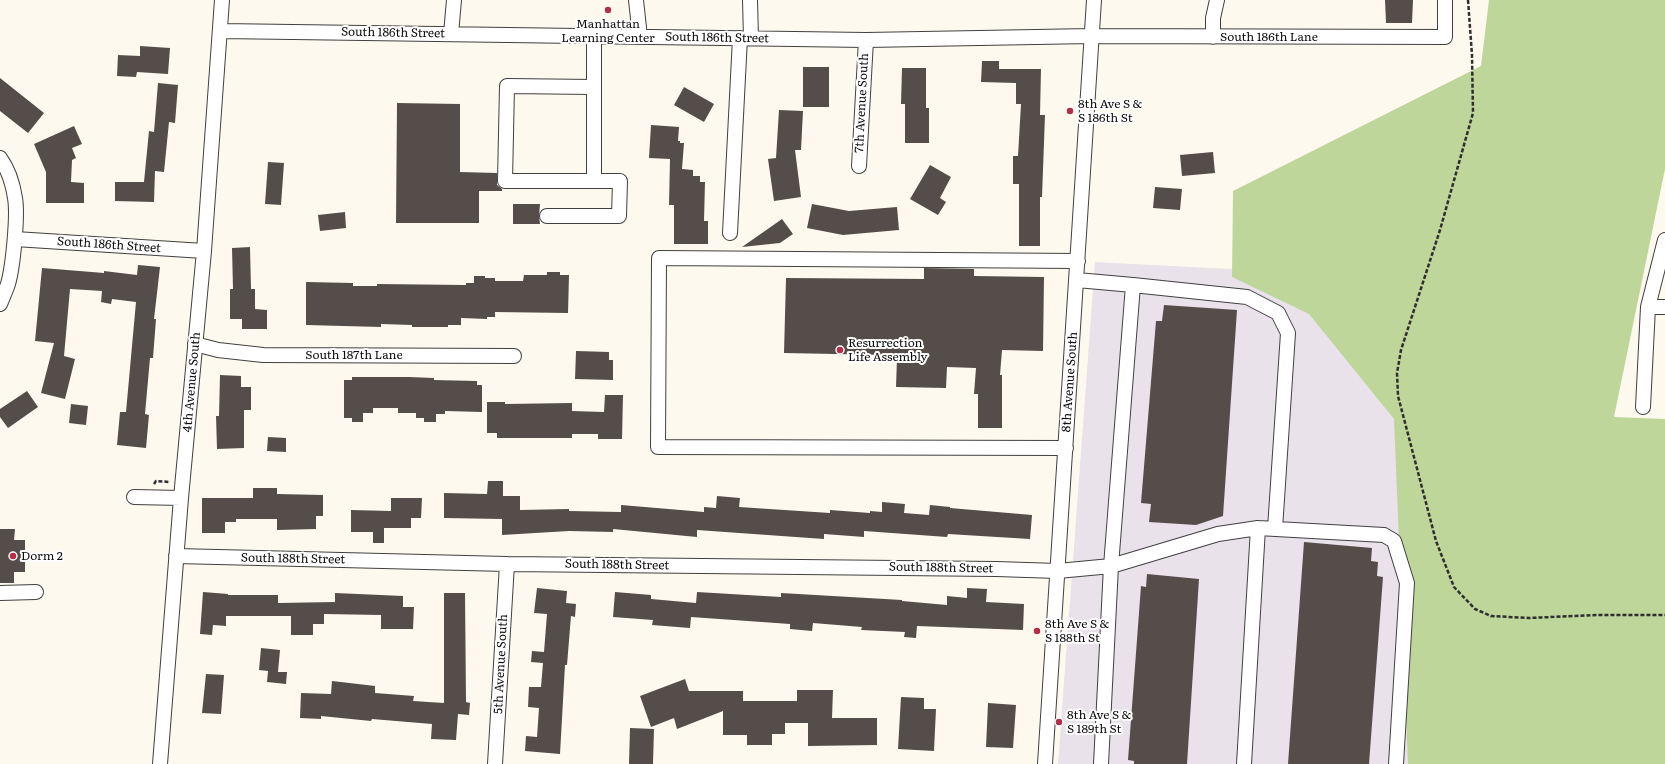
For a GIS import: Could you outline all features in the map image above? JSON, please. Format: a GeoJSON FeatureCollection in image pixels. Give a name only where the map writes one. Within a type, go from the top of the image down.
{"type":"FeatureCollection","features":[{"type":"Feature","properties":{"kind":"street","name":"4th Avenue South"},"geometry":{"type":"LineString","coordinates":[[160,764],[176,556],[204,252],[221,31],[222,0]]}},
{"type":"Feature","properties":{"kind":"street"},"geometry":{"type":"LineString","coordinates":[[451,34],[454,0]]}},
{"type":"Feature","properties":{"kind":"street"},"geometry":{"type":"LineString","coordinates":[[636,0],[640,37]]}},
{"type":"Feature","properties":{"kind":"street"},"geometry":{"type":"LineString","coordinates":[[730,233],[750,0]]}},
{"type":"Feature","properties":{"kind":"street","name":"8th Avenue South"},"geometry":{"type":"LineString","coordinates":[[1045,764],[1094,0]]}},
{"type":"Feature","properties":{"kind":"street"},"geometry":{"type":"LineString","coordinates":[[1213,37],[1213,18],[1218,0]]}},
{"type":"Feature","properties":{"kind":"street","name":"South 186th Lane"},"geometry":{"type":"LineString","coordinates":[[1092,36],[1445,37],[1445,0]]}},
{"type":"Feature","properties":{"kind":"street","name":"South 186th Street"},"geometry":{"type":"LineString","coordinates":[[221,31],[866,40],[1092,36]]}},
{"type":"Feature","properties":{"kind":"street"},"geometry":{"type":"LineString","coordinates":[[594,36],[594,181]]}},
{"type":"Feature","properties":{"kind":"street","name":"7th Avenue South"},"geometry":{"type":"LineString","coordinates":[[859,166],[866,40]]}},
{"type":"Feature","properties":{"kind":"street"},"geometry":{"type":"LineString","coordinates":[[547,216],[619,216],[620,182],[505,180],[506,86],[594,87]]}},
{"type":"Feature","properties":{"kind":"street"},"geometry":{"type":"LineString","coordinates":[[0,158],[4,163],[11,180],[16,199],[14,239],[8,282],[0,304]]}},
{"type":"Feature","properties":{"kind":"street","name":"South 186th Street"},"geometry":{"type":"LineString","coordinates":[[14,239],[204,252]]}},
{"type":"Feature","properties":{"kind":"street"},"geometry":{"type":"LineString","coordinates":[[1643,407],[1648,307],[1665,240]]}},
{"type":"Feature","properties":{"kind":"street"},"geometry":{"type":"LineString","coordinates":[[1066,448],[658,447],[659,258],[1078,261]]}},
{"type":"Feature","properties":{"kind":"street"},"geometry":{"type":"LineString","coordinates":[[1077,280],[1247,297],[1278,313],[1288,333],[1275,529]]}},
{"type":"Feature","properties":{"kind":"street"},"geometry":{"type":"LineString","coordinates":[[1102,764],[1111,566],[1133,286]]}},
{"type":"Feature","properties":{"kind":"street"},"geometry":{"type":"LineString","coordinates":[[1648,307],[1665,307]]}},
{"type":"Feature","properties":{"kind":"street","name":"South 187th Lane"},"geometry":{"type":"LineString","coordinates":[[195,344],[218,350],[263,355],[514,356]]}},
{"type":"Feature","properties":{"kind":"street"},"geometry":{"type":"LineString","coordinates":[[134,497],[181,498]]}},
{"type":"Feature","properties":{"kind":"street"},"geometry":{"type":"LineString","coordinates":[[1244,764],[1258,528]]}},
{"type":"Feature","properties":{"kind":"street","name":"South 188th Street"},"geometry":{"type":"LineString","coordinates":[[176,556],[507,564],[996,569],[1058,571],[1111,566],[1218,534],[1258,528],[1384,535],[1394,541],[1407,583],[1396,764]]}},
{"type":"Feature","properties":{"kind":"street","name":"5th Avenue South"},"geometry":{"type":"LineString","coordinates":[[495,764],[507,564]]}},
{"type":"Feature","properties":{"kind":"street"},"geometry":{"type":"LineString","coordinates":[[0,593],[36,592]]}},
{"type":"Feature","properties":{"kind":"path"},"geometry":{"type":"LineString","coordinates":[[1468,0],[1472,55],[1473,113],[1440,230],[1401,350],[1397,373],[1398,396],[1436,541],[1454,587],[1475,609],[1491,616],[1529,618],[1596,615],[1665,615]]}},
{"type":"Feature","properties":{"kind":"path"},"geometry":{"type":"LineString","coordinates":[[156,481],[174,482]]}},
{"type":"Feature","properties":{"kind":"shaded area"},"geometry":{"type":"Polygon","coordinates":[[[1095,262],[1269,271],[1405,396],[1426,764],[1058,764],[1095,262]]]}},
{"type":"Feature","properties":{"kind":"green space"},"geometry":{"type":"Polygon","coordinates":[[[1489,0],[1665,0],[1665,169],[1614,417],[1665,419],[1665,764],[1408,764],[1394,419],[1309,314],[1232,277],[1233,191],[1481,66],[1489,0]]]}},
{"type":"Feature","properties":{"kind":"building"},"geometry":{"type":"Polygon","coordinates":[[[1385,0],[1413,0],[1412,23],[1386,23],[1385,0]]]}},
{"type":"Feature","properties":{"kind":"building"},"geometry":{"type":"Polygon","coordinates":[[[140,46],[170,48],[168,74],[137,72],[136,77],[117,76],[118,55],[140,56],[140,46]]]}},
{"type":"Feature","properties":{"kind":"building"},"geometry":{"type":"Polygon","coordinates":[[[982,61],[999,61],[999,69],[1041,69],[1040,115],[1045,115],[1042,197],[1040,197],[1040,246],[1019,246],[1019,184],[1013,184],[1013,156],[1018,156],[1021,104],[1016,104],[1016,83],[981,82],[982,61]]]}},
{"type":"Feature","properties":{"kind":"building"},"geometry":{"type":"Polygon","coordinates":[[[803,67],[829,67],[829,107],[803,107],[803,67]]]}},
{"type":"Feature","properties":{"kind":"building"},"geometry":{"type":"Polygon","coordinates":[[[902,68],[926,68],[926,108],[929,108],[929,143],[905,143],[905,104],[901,104],[902,68]]]}},
{"type":"Feature","properties":{"kind":"building"},"geometry":{"type":"Polygon","coordinates":[[[0,78],[44,113],[28,133],[0,111],[0,78]]]}},
{"type":"Feature","properties":{"kind":"building"},"geometry":{"type":"Polygon","coordinates":[[[158,83],[178,85],[175,123],[169,122],[164,172],[155,171],[154,202],[115,201],[115,182],[144,182],[149,131],[154,132],[158,83]]]}},
{"type":"Feature","properties":{"kind":"building"},"geometry":{"type":"Polygon","coordinates":[[[684,87],[714,104],[704,122],[674,105],[684,87]]]}},
{"type":"Feature","properties":{"kind":"building"},"geometry":{"type":"Polygon","coordinates":[[[397,103],[460,104],[460,172],[497,173],[497,185],[502,189],[502,191],[479,191],[479,223],[396,223],[397,103]]]}},
{"type":"Feature","properties":{"kind":"building"},"geometry":{"type":"Polygon","coordinates":[[[779,110],[803,111],[801,150],[795,150],[801,197],[774,201],[768,159],[776,158],[779,110]]]}},
{"type":"Feature","properties":{"kind":"building"},"geometry":{"type":"Polygon","coordinates":[[[651,125],[679,127],[678,141],[680,141],[680,143],[684,143],[682,169],[693,170],[693,176],[700,176],[700,182],[705,182],[704,221],[708,221],[708,244],[674,244],[674,205],[669,205],[670,159],[649,158],[651,125]]]}},
{"type":"Feature","properties":{"kind":"building"},"geometry":{"type":"Polygon","coordinates":[[[74,126],[82,144],[72,148],[76,158],[72,160],[71,182],[84,183],[84,203],[46,203],[46,172],[34,144],[74,126]]]}},
{"type":"Feature","properties":{"kind":"building"},"geometry":{"type":"Polygon","coordinates":[[[1213,152],[1215,173],[1182,176],[1180,155],[1213,152]]]}},
{"type":"Feature","properties":{"kind":"building"},"geometry":{"type":"Polygon","coordinates":[[[268,162],[284,163],[281,205],[265,204],[268,162]]]}},
{"type":"Feature","properties":{"kind":"building"},"geometry":{"type":"Polygon","coordinates":[[[930,165],[951,177],[940,198],[946,202],[938,215],[910,199],[930,165]]]}},
{"type":"Feature","properties":{"kind":"building"},"geometry":{"type":"Polygon","coordinates":[[[1155,187],[1182,189],[1180,210],[1153,208],[1155,187]]]}},
{"type":"Feature","properties":{"kind":"building"},"geometry":{"type":"Polygon","coordinates":[[[513,204],[540,204],[540,224],[513,224],[513,204]]]}},
{"type":"Feature","properties":{"kind":"building"},"geometry":{"type":"Polygon","coordinates":[[[812,204],[849,211],[897,207],[899,230],[843,235],[807,228],[812,204]]]}},
{"type":"Feature","properties":{"kind":"building"},"geometry":{"type":"Polygon","coordinates":[[[345,212],[346,228],[320,231],[318,215],[345,212]]]}},
{"type":"Feature","properties":{"kind":"building"},"geometry":{"type":"Polygon","coordinates":[[[782,219],[793,234],[780,243],[742,247],[782,219]]]}},
{"type":"Feature","properties":{"kind":"building"},"geometry":{"type":"Polygon","coordinates":[[[250,247],[251,289],[255,289],[255,309],[267,310],[267,329],[242,329],[242,319],[230,319],[230,289],[233,289],[232,248],[250,247]]]}},
{"type":"Feature","properties":{"kind":"building"},"geometry":{"type":"Polygon","coordinates":[[[138,265],[160,267],[154,319],[156,319],[153,358],[150,358],[145,414],[149,415],[146,448],[117,445],[120,412],[126,412],[136,302],[112,299],[111,304],[101,302],[102,291],[70,289],[64,356],[75,359],[65,399],[41,393],[54,343],[35,341],[42,268],[104,273],[104,271],[137,275],[138,265]]]}},
{"type":"Feature","properties":{"kind":"building"},"geometry":{"type":"Polygon","coordinates":[[[924,268],[974,269],[974,276],[1044,277],[1043,351],[1002,350],[1000,375],[1002,375],[1002,428],[978,428],[978,394],[974,394],[976,368],[947,367],[946,388],[896,387],[897,358],[886,357],[886,355],[784,353],[786,278],[924,279],[924,268]]]}},
{"type":"Feature","properties":{"kind":"building"},"geometry":{"type":"Polygon","coordinates":[[[547,272],[560,272],[560,275],[569,275],[568,313],[495,312],[495,317],[487,317],[487,319],[461,318],[461,325],[448,325],[448,327],[412,327],[412,325],[381,324],[381,327],[306,325],[306,282],[353,283],[353,286],[377,286],[377,284],[466,285],[466,283],[474,283],[474,276],[495,278],[495,281],[523,281],[524,275],[547,275],[547,272]]]}},
{"type":"Feature","properties":{"kind":"building"},"geometry":{"type":"Polygon","coordinates":[[[1164,305],[1237,310],[1223,516],[1196,525],[1149,522],[1151,504],[1141,503],[1156,321],[1162,321],[1164,305]]]}},
{"type":"Feature","properties":{"kind":"building"},"geometry":{"type":"Polygon","coordinates":[[[576,351],[609,352],[609,360],[613,360],[613,380],[575,379],[576,351]]]}},
{"type":"Feature","properties":{"kind":"building"},"geometry":{"type":"Polygon","coordinates":[[[220,375],[241,376],[241,387],[251,387],[251,410],[244,410],[244,448],[217,449],[216,416],[219,416],[220,375]]]}},
{"type":"Feature","properties":{"kind":"building"},"geometry":{"type":"Polygon","coordinates":[[[352,377],[409,377],[434,378],[434,380],[477,381],[477,385],[482,385],[482,412],[445,411],[445,414],[436,414],[436,422],[424,422],[424,418],[416,418],[416,413],[398,413],[398,408],[373,408],[373,413],[363,413],[363,422],[352,422],[352,418],[344,418],[344,380],[352,380],[352,377]]]}},
{"type":"Feature","properties":{"kind":"building"},"geometry":{"type":"Polygon","coordinates":[[[27,391],[38,407],[8,428],[0,417],[0,409],[27,391]]]}},
{"type":"Feature","properties":{"kind":"building"},"geometry":{"type":"Polygon","coordinates":[[[605,395],[623,395],[622,439],[598,439],[598,434],[572,434],[572,438],[497,438],[497,433],[487,433],[487,402],[505,402],[505,404],[572,403],[572,411],[604,412],[605,395]]]}},
{"type":"Feature","properties":{"kind":"building"},"geometry":{"type":"Polygon","coordinates":[[[71,404],[88,406],[86,425],[69,423],[71,404]]]}},
{"type":"Feature","properties":{"kind":"building"},"geometry":{"type":"Polygon","coordinates":[[[268,437],[286,438],[286,452],[267,451],[268,437]]]}},
{"type":"Feature","properties":{"kind":"building"},"geometry":{"type":"Polygon","coordinates":[[[488,481],[503,481],[503,496],[520,496],[520,510],[569,509],[569,511],[621,512],[621,505],[704,512],[704,507],[716,508],[717,496],[740,498],[739,507],[830,513],[830,510],[870,513],[870,511],[882,512],[882,502],[905,504],[904,513],[929,515],[930,505],[1032,515],[1030,539],[948,534],[947,537],[864,531],[864,537],[824,534],[824,539],[697,530],[697,537],[613,529],[613,532],[569,531],[502,535],[502,519],[444,518],[444,493],[487,494],[488,481]]]}},
{"type":"Feature","properties":{"kind":"building"},"geometry":{"type":"Polygon","coordinates":[[[253,488],[277,488],[277,494],[323,495],[323,516],[316,516],[316,529],[277,530],[277,519],[236,519],[236,522],[225,522],[225,533],[202,533],[202,498],[253,498],[253,488]]]}},
{"type":"Feature","properties":{"kind":"building"},"geometry":{"type":"Polygon","coordinates":[[[391,498],[422,498],[421,518],[411,518],[411,528],[384,528],[384,543],[373,543],[373,532],[351,532],[351,510],[391,511],[391,498]]]}},
{"type":"Feature","properties":{"kind":"building","name":"Dorm 2"},"geometry":{"type":"Polygon","coordinates":[[[0,529],[15,529],[14,540],[25,540],[25,572],[14,572],[14,583],[0,583],[0,529]]]}},
{"type":"Feature","properties":{"kind":"building"},"geometry":{"type":"Polygon","coordinates":[[[1304,542],[1372,548],[1371,561],[1378,562],[1377,576],[1383,577],[1369,764],[1288,764],[1304,542]]]}},
{"type":"Feature","properties":{"kind":"building"},"geometry":{"type":"Polygon","coordinates":[[[1147,574],[1199,579],[1187,764],[1134,764],[1134,761],[1128,760],[1141,586],[1146,587],[1147,574]]]}},
{"type":"Feature","properties":{"kind":"building"},"geometry":{"type":"Polygon","coordinates":[[[537,588],[567,591],[566,603],[576,604],[575,617],[571,616],[567,665],[565,665],[560,754],[525,751],[526,736],[537,737],[539,708],[528,707],[529,687],[541,687],[543,663],[531,662],[532,651],[544,652],[547,614],[534,613],[537,588]]]}},
{"type":"Feature","properties":{"kind":"building"},"geometry":{"type":"Polygon","coordinates":[[[967,588],[987,589],[986,602],[1024,604],[1023,630],[917,626],[916,638],[904,637],[905,632],[861,630],[862,627],[813,623],[812,631],[790,629],[790,624],[691,617],[690,628],[652,625],[653,620],[613,617],[615,592],[651,595],[651,599],[696,603],[697,592],[781,597],[781,593],[902,600],[947,605],[947,596],[967,598],[967,588]]]}},
{"type":"Feature","properties":{"kind":"building"},"geometry":{"type":"Polygon","coordinates":[[[203,592],[228,595],[278,595],[278,603],[335,602],[335,593],[403,596],[403,607],[414,607],[413,629],[381,629],[381,615],[324,614],[324,624],[313,624],[313,635],[291,635],[291,616],[226,616],[226,626],[213,625],[212,635],[200,634],[203,592]]]}},
{"type":"Feature","properties":{"kind":"building"},"geometry":{"type":"Polygon","coordinates":[[[444,593],[465,593],[466,702],[470,703],[469,715],[458,714],[456,740],[431,739],[432,724],[372,719],[371,721],[321,716],[321,719],[300,718],[301,693],[331,694],[332,681],[375,686],[375,693],[414,696],[413,701],[444,703],[444,593]]]}},
{"type":"Feature","properties":{"kind":"building"},"geometry":{"type":"Polygon","coordinates":[[[261,648],[280,650],[278,672],[287,672],[286,684],[267,682],[268,671],[259,670],[261,648]]]}},
{"type":"Feature","properties":{"kind":"building"},"geometry":{"type":"Polygon","coordinates":[[[206,674],[224,675],[221,714],[202,713],[206,674]]]}},
{"type":"Feature","properties":{"kind":"building"},"geometry":{"type":"Polygon","coordinates":[[[685,679],[689,691],[743,691],[743,701],[797,701],[797,690],[833,690],[832,718],[877,718],[877,745],[808,746],[808,723],[785,723],[785,734],[772,734],[772,745],[747,745],[747,735],[723,735],[723,711],[677,729],[674,718],[651,727],[640,696],[685,679]]]}},
{"type":"Feature","properties":{"kind":"building"},"geometry":{"type":"Polygon","coordinates":[[[901,697],[924,698],[924,709],[936,709],[934,751],[898,749],[901,697]]]}},
{"type":"Feature","properties":{"kind":"building"},"geometry":{"type":"Polygon","coordinates":[[[988,703],[1016,705],[1013,748],[986,747],[988,703]]]}},
{"type":"Feature","properties":{"kind":"building"},"geometry":{"type":"Polygon","coordinates":[[[630,728],[654,729],[653,764],[629,764],[630,728]]]}},
{"type":"Feature","properties":{"kind":"place","name":"Manhattan Learning Center"},"geometry":{"type":"Point","coordinates":[608,10]}},
{"type":"Feature","properties":{"kind":"place","name":"8th Ave S & S 186th St"},"geometry":{"type":"Point","coordinates":[1070,111]}},
{"type":"Feature","properties":{"kind":"place","name":"Resurrection Life Assembly"},"geometry":{"type":"Point","coordinates":[840,350]}},
{"type":"Feature","properties":{"kind":"place","name":"Dorm 2"},"geometry":{"type":"Point","coordinates":[13,556]}},
{"type":"Feature","properties":{"kind":"place","name":"8th Ave S & S 188th St"},"geometry":{"type":"Point","coordinates":[1037,631]}},
{"type":"Feature","properties":{"kind":"place","name":"8th Ave S & S 189th St"},"geometry":{"type":"Point","coordinates":[1059,722]}}]}
